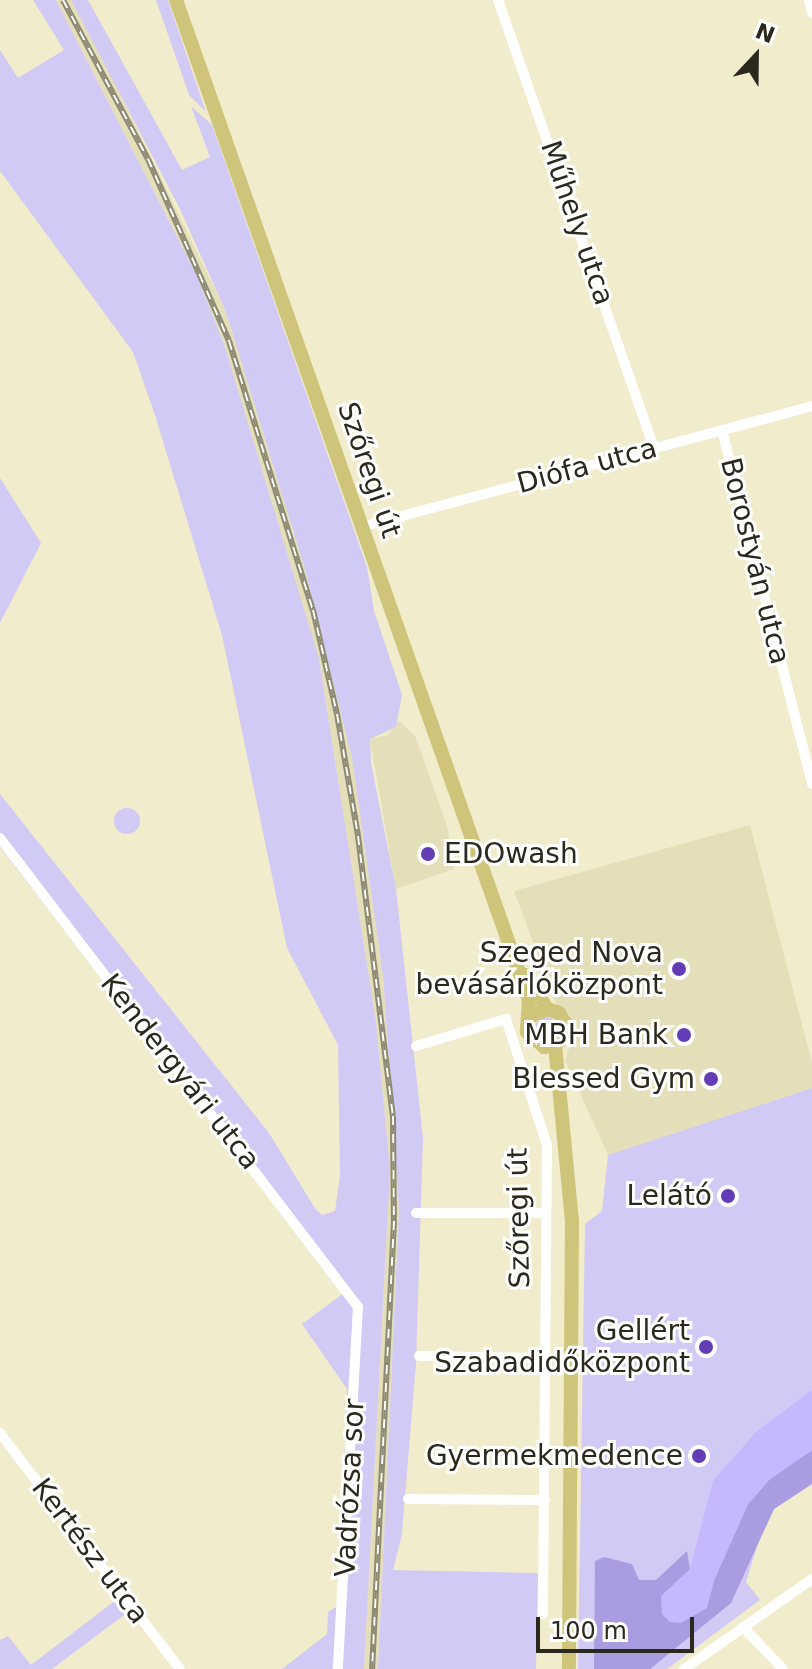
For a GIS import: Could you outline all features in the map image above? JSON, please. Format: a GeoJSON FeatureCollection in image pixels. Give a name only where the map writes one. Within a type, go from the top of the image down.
{"type":"FeatureCollection","features":[{"type":"Feature","properties":{"kind":"main road","name":"Szőregi út"},"geometry":{"type":"LineString","coordinates":[[176,0],[513,958],[531,1016],[527,1032],[549,1046],[560,1097],[572,1221],[567,1666]]}},
{"type":"Feature","properties":{"kind":"main road","name":"Szőregi út"},"geometry":{"type":"LineString","coordinates":[[513,958],[547,1009],[559,1013],[565,1023],[564,1036],[549,1046]]}},
{"type":"Feature","properties":{"kind":"main road"},"geometry":{"type":"LineString","coordinates":[[531,1016],[547,1009]]}},
{"type":"Feature","properties":{"kind":"street","name":"Műhely utca"},"geometry":{"type":"LineString","coordinates":[[498,0],[654,447]]}},
{"type":"Feature","properties":{"kind":"street"},"geometry":{"type":"LineString","coordinates":[[809,0],[812,13]]}},
{"type":"Feature","properties":{"kind":"street","name":"Diófa utca"},"geometry":{"type":"LineString","coordinates":[[361,527],[812,406]]}},
{"type":"Feature","properties":{"kind":"street","name":"Borostyán utca"},"geometry":{"type":"LineString","coordinates":[[722,430],[812,784]]}},
{"type":"Feature","properties":{"kind":"street","name":"Kendergyári utca"},"geometry":{"type":"LineString","coordinates":[[0,838],[358,1307]]}},
{"type":"Feature","properties":{"kind":"street","name":"Szőregi út"},"geometry":{"type":"LineString","coordinates":[[416,1046],[506,1019],[547,1145],[543,1614]]}},
{"type":"Feature","properties":{"kind":"street"},"geometry":{"type":"LineString","coordinates":[[416,1213],[546,1213]]}},
{"type":"Feature","properties":{"kind":"street","name":"Vadrózsa sor"},"geometry":{"type":"LineString","coordinates":[[338,1669],[358,1307]]}},
{"type":"Feature","properties":{"kind":"street"},"geometry":{"type":"LineString","coordinates":[[419,1356],[546,1358]]}},
{"type":"Feature","properties":{"kind":"street","name":"Kertész utca"},"geometry":{"type":"LineString","coordinates":[[0,1433],[180,1669]]}},
{"type":"Feature","properties":{"kind":"street"},"geometry":{"type":"LineString","coordinates":[[408,1499],[545,1500]]}},
{"type":"Feature","properties":{"kind":"street"},"geometry":{"type":"LineString","coordinates":[[684,1669],[812,1579]]}},
{"type":"Feature","properties":{"kind":"street"},"geometry":{"type":"LineString","coordinates":[[743,1627],[783,1669]]}},
{"type":"Feature","properties":{"kind":"shaded area"},"geometry":{"type":"Polygon","coordinates":[[[33,0],[56,0],[196,274],[224,344],[319,659],[376,1022],[390,1170],[364,1669],[282,1669],[327,1634],[328,1612],[339,1605],[347,1389],[302,1324],[344,1293],[0,847],[0,794],[269,1133],[316,1210],[322,1215],[335,1211],[340,1176],[338,1045],[287,948],[222,635],[155,415],[133,352],[0,171],[0,50],[18,78],[64,50],[33,0]]]}},
{"type":"Feature","properties":{"kind":"shaded area"},"geometry":{"type":"Polygon","coordinates":[[[56,0],[71,0],[91,34],[226,312],[304,566],[352,758],[383,975],[399,1210],[378,1669],[364,1669],[390,1170],[376,1022],[319,660],[224,344],[196,274],[56,0]]]}},
{"type":"Feature","properties":{"kind":"shaded area"},"geometry":{"type":"Polygon","coordinates":[[[71,0],[88,0],[182,170],[210,157],[191,106],[212,125],[367,567],[374,611],[402,695],[396,727],[370,739],[371,763],[396,889],[423,1138],[416,1363],[402,1534],[393,1570],[538,1573],[536,1669],[378,1669],[399,1210],[383,975],[352,758],[304,566],[226,312],[180,209],[71,0]]]}},
{"type":"Feature","properties":{"kind":"shaded area"},"geometry":{"type":"Polygon","coordinates":[[[156,0],[168,0],[206,112],[189,95],[156,0]]]}},
{"type":"Feature","properties":{"kind":"shaded area"},"geometry":{"type":"Polygon","coordinates":[[[0,478],[41,543],[0,623],[0,478]]]}},
{"type":"Feature","properties":{"kind":"shaded area"},"geometry":{"type":"Polygon","coordinates":[[[399,721],[415,736],[447,826],[454,869],[396,889],[370,739],[388,735],[399,721]]]}},
{"type":"Feature","properties":{"kind":"shaded area"},"geometry":{"type":"Polygon","coordinates":[[[127,808],[136,812],[140,821],[136,830],[127,834],[118,830],[114,821],[118,812],[127,808]]]}},
{"type":"Feature","properties":{"kind":"shaded area"},"geometry":{"type":"Polygon","coordinates":[[[750,825],[812,1063],[812,1088],[608,1155],[565,1060],[571,1043],[514,891],[750,825]]]}},
{"type":"Feature","properties":{"kind":"shaded area"},"geometry":{"type":"Polygon","coordinates":[[[546,1017],[554,1020],[557,1028],[554,1036],[546,1039],[538,1036],[535,1028],[538,1020],[546,1017]]]}},
{"type":"Feature","properties":{"kind":"shaded area","name":"Gellért Szabadidőközpont"},"geometry":{"type":"Polygon","coordinates":[[[812,1088],[812,1484],[774,1509],[758,1543],[746,1582],[760,1600],[667,1669],[578,1669],[585,1224],[602,1211],[608,1155],[812,1088]]]}},
{"type":"Feature","properties":{"kind":"shaded area"},"geometry":{"type":"Polygon","coordinates":[[[812,1390],[812,1450],[769,1480],[748,1504],[715,1578],[707,1608],[681,1623],[670,1622],[662,1614],[661,1596],[690,1569],[713,1481],[756,1432],[812,1390]]]}},
{"type":"Feature","properties":{"kind":"shaded area"},"geometry":{"type":"Polygon","coordinates":[[[812,1450],[812,1484],[774,1509],[731,1603],[650,1669],[594,1669],[595,1561],[604,1557],[632,1564],[639,1580],[656,1580],[687,1551],[690,1569],[681,1582],[715,1578],[748,1504],[769,1480],[812,1450]]]}},
{"type":"Feature","properties":{"kind":"shaded area"},"geometry":{"type":"Polygon","coordinates":[[[121,1596],[132,1609],[52,1669],[0,1669],[0,1640],[8,1636],[31,1665],[121,1596]]]}},
{"type":"Feature","properties":{"kind":"railway"},"geometry":{"type":"LineString","coordinates":[[63,0],[148,159],[229,341],[313,610],[337,714],[358,836],[393,1116],[394,1221],[372,1669]]}},
{"type":"Feature","properties":{"kind":"place","name":"EDOwash"},"geometry":{"type":"Point","coordinates":[428,854]}},
{"type":"Feature","properties":{"kind":"place","name":"Szeged Nova bevásárlóközpont"},"geometry":{"type":"Point","coordinates":[679,969]}},
{"type":"Feature","properties":{"kind":"place","name":"MBH Bank"},"geometry":{"type":"Point","coordinates":[684,1035]}},
{"type":"Feature","properties":{"kind":"place","name":"Blessed Gym"},"geometry":{"type":"Point","coordinates":[711,1079]}},
{"type":"Feature","properties":{"kind":"place","name":"Lelátó"},"geometry":{"type":"Point","coordinates":[728,1196]}},
{"type":"Feature","properties":{"kind":"place","name":"Gellért Szabadidőközpont"},"geometry":{"type":"Point","coordinates":[706,1347]}},
{"type":"Feature","properties":{"kind":"place","name":"Gyermekmedence"},"geometry":{"type":"Point","coordinates":[699,1456]}}]}
